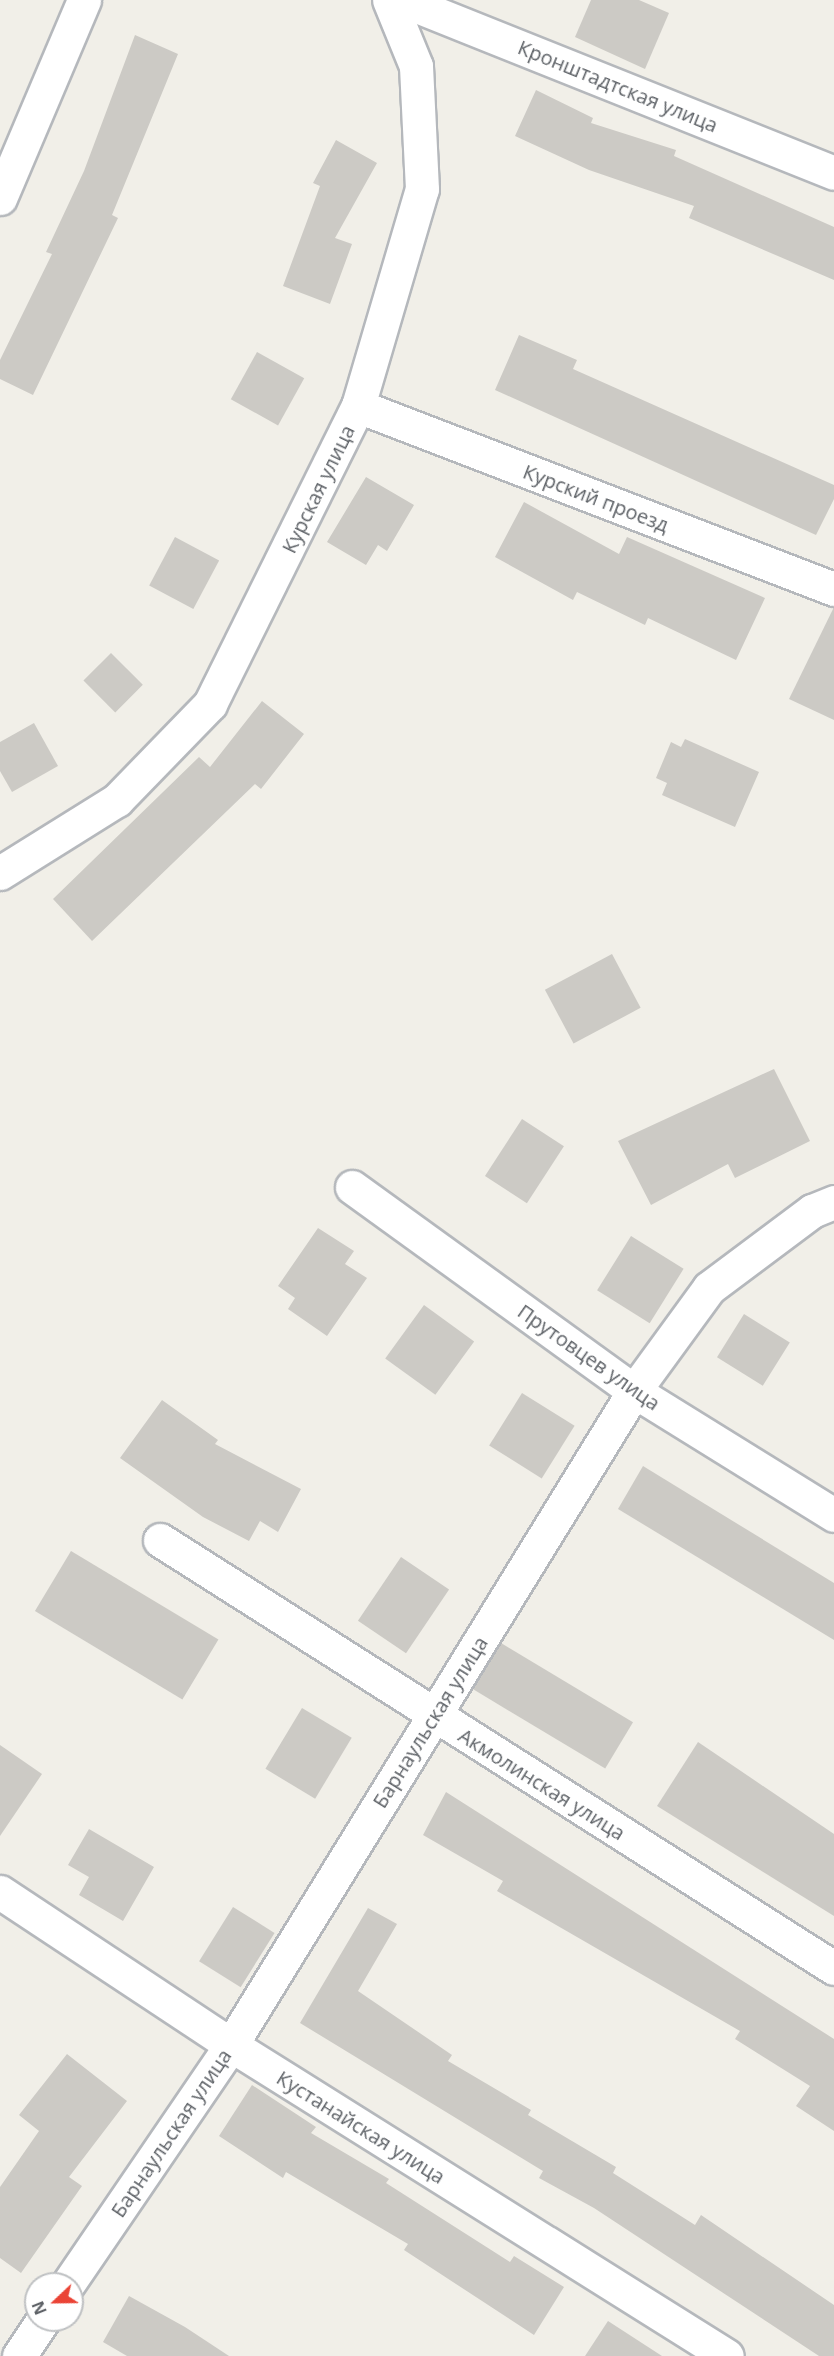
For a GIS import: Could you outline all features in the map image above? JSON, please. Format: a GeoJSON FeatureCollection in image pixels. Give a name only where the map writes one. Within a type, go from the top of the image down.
{"type":"FeatureCollection","features":[{"type":"Feature","properties":{"kind":"street"},"geometry":{"type":"LineString","coordinates":[[0,198],[84,0]]}},
{"type":"Feature","properties":{"kind":"street","name":"Курская улица"},"geometry":{"type":"LineString","coordinates":[[0,873],[117,800],[210,704],[358,406],[422,189],[416,66],[389,0]]}},
{"type":"Feature","properties":{"kind":"street","name":"Кронштадтская улица"},"geometry":{"type":"LineString","coordinates":[[402,0],[834,173]]}},
{"type":"Feature","properties":{"kind":"street","name":"Курский проезд"},"geometry":{"type":"LineString","coordinates":[[358,406],[834,589]]}},
{"type":"Feature","properties":{"kind":"street","name":"Прутовцев улица"},"geometry":{"type":"LineString","coordinates":[[352,1187],[634,1391],[834,1515]]}},
{"type":"Feature","properties":{"kind":"street","name":"Барнаульская улица"},"geometry":{"type":"LineString","coordinates":[[76,2272],[231,2045],[634,1391],[709,1288],[812,1211],[834,1202]]}},
{"type":"Feature","properties":{"kind":"street","name":"Акмолинская улица"},"geometry":{"type":"LineString","coordinates":[[160,1540],[834,1968]]}},
{"type":"Feature","properties":{"kind":"street","name":"Кустанайская улица"},"geometry":{"type":"LineString","coordinates":[[0,1892],[231,2045],[727,2356]]}},
{"type":"Feature","properties":{"kind":"street"},"geometry":{"type":"LineString","coordinates":[[19,2356],[35,2332]]}},
{"type":"Feature","properties":{"kind":"building"},"geometry":{"type":"Polygon","coordinates":[[[591,0],[639,0],[669,13],[645,69],[575,37],[591,0]]]}},
{"type":"Feature","properties":{"kind":"building"},"geometry":{"type":"Polygon","coordinates":[[[135,35],[178,54],[112,215],[118,218],[33,395],[0,379],[0,360],[52,254],[46,252],[84,171],[135,35]]]}},
{"type":"Feature","properties":{"kind":"building"},"geometry":{"type":"Polygon","coordinates":[[[536,90],[593,118],[591,123],[676,150],[674,156],[834,227],[834,280],[689,218],[694,206],[589,170],[515,136],[536,90]]]}},
{"type":"Feature","properties":{"kind":"building"},"geometry":{"type":"Polygon","coordinates":[[[336,140],[377,163],[335,238],[352,244],[330,304],[283,286],[320,186],[313,183],[336,140]]]}},
{"type":"Feature","properties":{"kind":"building"},"geometry":{"type":"Polygon","coordinates":[[[519,335],[577,360],[573,369],[834,485],[834,499],[816,535],[495,390],[519,335]]]}},
{"type":"Feature","properties":{"kind":"building"},"geometry":{"type":"Polygon","coordinates":[[[257,352],[304,378],[278,425],[231,399],[257,352]]]}},
{"type":"Feature","properties":{"kind":"building"},"geometry":{"type":"Polygon","coordinates":[[[366,477],[414,505],[387,551],[378,545],[366,565],[327,542],[366,477]]]}},
{"type":"Feature","properties":{"kind":"building"},"geometry":{"type":"Polygon","coordinates":[[[524,502],[619,554],[627,537],[765,598],[736,660],[648,618],[645,625],[577,592],[573,600],[495,557],[524,502]]]}},
{"type":"Feature","properties":{"kind":"building"},"geometry":{"type":"Polygon","coordinates":[[[175,537],[219,560],[193,609],[149,586],[175,537]]]}},
{"type":"Feature","properties":{"kind":"building"},"geometry":{"type":"Polygon","coordinates":[[[834,607],[834,720],[789,699],[834,607]]]}},
{"type":"Feature","properties":{"kind":"building"},"geometry":{"type":"Polygon","coordinates":[[[111,653],[143,685],[115,712],[83,681],[111,653]]]}},
{"type":"Feature","properties":{"kind":"building"},"geometry":{"type":"Polygon","coordinates":[[[262,701],[304,734],[261,789],[255,784],[92,941],[53,899],[199,757],[210,767],[262,701]]]}},
{"type":"Feature","properties":{"kind":"building"},"geometry":{"type":"Polygon","coordinates":[[[34,723],[58,766],[12,792],[0,771],[0,742],[34,723]]]}},
{"type":"Feature","properties":{"kind":"building"},"geometry":{"type":"Polygon","coordinates":[[[685,739],[759,772],[735,827],[662,795],[667,783],[656,778],[671,742],[681,747],[685,739]]]}},
{"type":"Feature","properties":{"kind":"building"},"geometry":{"type":"Polygon","coordinates":[[[612,954],[641,1008],[574,1044],[545,990],[612,954]]]}},
{"type":"Feature","properties":{"kind":"building"},"geometry":{"type":"Polygon","coordinates":[[[774,1069],[810,1141],[735,1178],[728,1164],[651,1205],[618,1141],[774,1069]]]}},
{"type":"Feature","properties":{"kind":"building"},"geometry":{"type":"Polygon","coordinates":[[[522,1119],[564,1146],[527,1203],[485,1176],[522,1119]]]}},
{"type":"Feature","properties":{"kind":"building"},"geometry":{"type":"Polygon","coordinates":[[[318,1228],[354,1251],[345,1264],[367,1278],[327,1336],[288,1309],[295,1298],[278,1286],[318,1228]]]}},
{"type":"Feature","properties":{"kind":"building"},"geometry":{"type":"Polygon","coordinates":[[[631,1236],[684,1269],[650,1323],[597,1290],[631,1236]]]}},
{"type":"Feature","properties":{"kind":"building"},"geometry":{"type":"Polygon","coordinates":[[[424,1305],[474,1341],[435,1395],[385,1358],[424,1305]]]}},
{"type":"Feature","properties":{"kind":"building"},"geometry":{"type":"Polygon","coordinates":[[[744,1314],[790,1343],[763,1386],[717,1357],[744,1314]]]}},
{"type":"Feature","properties":{"kind":"building"},"geometry":{"type":"Polygon","coordinates":[[[522,1393],[575,1426],[542,1478],[489,1446],[522,1393]]]}},
{"type":"Feature","properties":{"kind":"building"},"geometry":{"type":"Polygon","coordinates":[[[162,1400],[218,1440],[215,1444],[301,1489],[278,1532],[260,1521],[249,1541],[203,1517],[120,1458],[162,1400]]]}},
{"type":"Feature","properties":{"kind":"building"},"geometry":{"type":"Polygon","coordinates":[[[643,1466],[834,1583],[834,1640],[618,1509],[643,1466]]]}},
{"type":"Feature","properties":{"kind":"building"},"geometry":{"type":"Polygon","coordinates":[[[71,1551],[218,1640],[182,1700],[35,1611],[71,1551]]]}},
{"type":"Feature","properties":{"kind":"building"},"geometry":{"type":"Polygon","coordinates":[[[401,1557],[449,1589],[406,1653],[358,1621],[401,1557]]]}},
{"type":"Feature","properties":{"kind":"building"},"geometry":{"type":"Polygon","coordinates":[[[501,1643],[633,1722],[605,1769],[473,1689],[501,1643]]]}},
{"type":"Feature","properties":{"kind":"building"},"geometry":{"type":"Polygon","coordinates":[[[302,1708],[352,1738],[315,1799],[265,1769],[302,1708]]]}},
{"type":"Feature","properties":{"kind":"building"},"geometry":{"type":"Polygon","coordinates":[[[698,1742],[834,1834],[834,1916],[657,1806],[698,1742]]]}},
{"type":"Feature","properties":{"kind":"building"},"geometry":{"type":"Polygon","coordinates":[[[0,1745],[42,1774],[0,1836],[0,1745]]]}},
{"type":"Feature","properties":{"kind":"building"},"geometry":{"type":"Polygon","coordinates":[[[446,1792],[834,2039],[834,2131],[796,2106],[810,2086],[735,2039],[740,2031],[497,1891],[503,1881],[423,1835],[446,1792]]]}},
{"type":"Feature","properties":{"kind":"building"},"geometry":{"type":"Polygon","coordinates":[[[89,1829],[154,1867],[123,1921],[79,1895],[89,1877],[68,1865],[89,1829]]]}},
{"type":"Feature","properties":{"kind":"building"},"geometry":{"type":"Polygon","coordinates":[[[233,1907],[275,1933],[241,1987],[199,1961],[233,1907]]]}},
{"type":"Feature","properties":{"kind":"building"},"geometry":{"type":"Polygon","coordinates":[[[368,1908],[397,1924],[358,1991],[452,2055],[448,2061],[531,2110],[528,2115],[616,2167],[613,2173],[695,2225],[701,2215],[834,2305],[834,2356],[819,2356],[594,2208],[539,2178],[543,2171],[300,2023],[368,1908]]]}},
{"type":"Feature","properties":{"kind":"building"},"geometry":{"type":"Polygon","coordinates":[[[67,2054],[127,2101],[69,2177],[82,2186],[21,2273],[0,2258],[0,2187],[39,2131],[19,2115],[67,2054]]]}},
{"type":"Feature","properties":{"kind":"building"},"geometry":{"type":"Polygon","coordinates":[[[252,2085],[316,2127],[311,2133],[389,2179],[386,2183],[510,2262],[514,2256],[564,2287],[534,2335],[404,2250],[408,2244],[286,2172],[283,2178],[219,2136],[252,2085]]]}},
{"type":"Feature","properties":{"kind":"building"},"geometry":{"type":"Polygon","coordinates":[[[129,2296],[185,2327],[229,2356],[127,2356],[103,2342],[129,2296]]]}},
{"type":"Feature","properties":{"kind":"building"},"geometry":{"type":"Polygon","coordinates":[[[608,2321],[662,2356],[585,2356],[608,2321]]]}}]}
